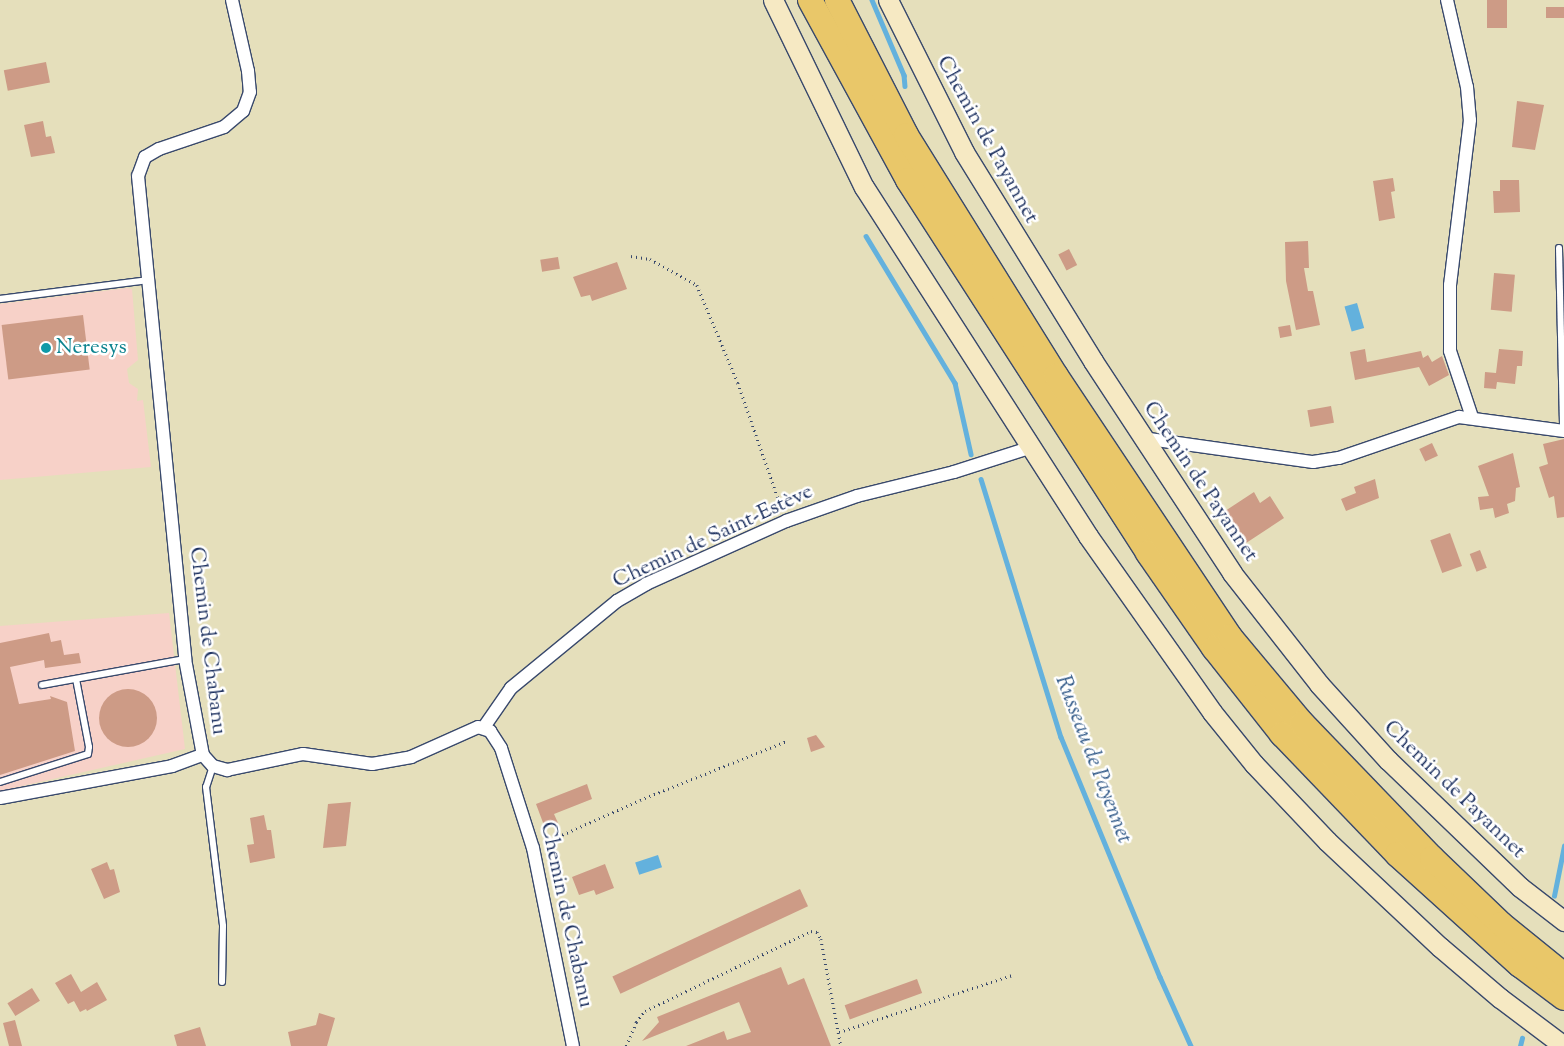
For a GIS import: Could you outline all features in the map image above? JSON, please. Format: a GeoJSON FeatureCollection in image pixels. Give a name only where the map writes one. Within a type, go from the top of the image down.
{"type":"FeatureCollection","features":[{"type":"Feature","properties":{"kind":"highway"},"geometry":{"type":"LineString","coordinates":[[810,0],[908,180],[1148,553],[1214,648],[1282,734],[1397,854],[1520,965],[1564,998]]}},
{"type":"Feature","properties":{"kind":"highway"},"geometry":{"type":"LineString","coordinates":[[837,0],[906,135],[1056,376],[1230,637],[1302,723],[1432,858],[1501,924],[1564,975]]}},
{"type":"Feature","properties":{"kind":"street","name":"Chemin de Chabanu"},"geometry":{"type":"LineString","coordinates":[[232,0],[250,92],[243,111],[224,127],[160,149],[145,157],[138,176],[186,659],[202,755],[213,766],[227,770],[303,754],[372,764],[392,762],[478,727],[484,727],[496,737],[534,848],[573,1046]]}},
{"type":"Feature","properties":{"kind":"street"},"geometry":{"type":"LineString","coordinates":[[774,0],[864,187],[1032,447],[1165,646],[1254,764],[1327,841],[1440,947],[1500,998],[1564,1046]]}},
{"type":"Feature","properties":{"kind":"street","name":"Chemin de Payannet"},"geometry":{"type":"LineString","coordinates":[[888,0],[964,152],[1142,438],[1232,573],[1319,684],[1441,814],[1520,887],[1564,921]]}},
{"type":"Feature","properties":{"kind":"street"},"geometry":{"type":"LineString","coordinates":[[1447,0],[1467,87],[1470,120],[1450,285],[1450,351],[1472,417]]}},
{"type":"Feature","properties":{"kind":"street"},"geometry":{"type":"LineString","coordinates":[[1142,438],[1319,462],[1450,419],[1472,417],[1564,431]]}},
{"type":"Feature","properties":{"kind":"street","name":"Chemin de Saint-Estève"},"geometry":{"type":"LineString","coordinates":[[484,727],[511,688],[617,601],[646,584],[786,521],[856,496],[971,468],[1032,447]]}},
{"type":"Feature","properties":{"kind":"street"},"geometry":{"type":"LineString","coordinates":[[0,798],[172,766],[202,755]]}},
{"type":"Feature","properties":{"kind":"lane"},"geometry":{"type":"LineString","coordinates":[[1559,248],[1564,431]]}},
{"type":"Feature","properties":{"kind":"lane"},"geometry":{"type":"LineString","coordinates":[[0,299],[148,280]]}},
{"type":"Feature","properties":{"kind":"lane"},"geometry":{"type":"LineString","coordinates":[[42,685],[186,659]]}},
{"type":"Feature","properties":{"kind":"lane"},"geometry":{"type":"LineString","coordinates":[[0,782],[88,754],[89,747],[76,679]]}},
{"type":"Feature","properties":{"kind":"lane"},"geometry":{"type":"LineString","coordinates":[[213,766],[206,787],[223,926],[222,982]]}},
{"type":"Feature","properties":{"kind":"path"},"geometry":{"type":"LineString","coordinates":[[631,256],[650,259],[697,285],[738,383],[786,521]]}},
{"type":"Feature","properties":{"kind":"path"},"geometry":{"type":"LineString","coordinates":[[534,848],[640,800],[787,741]]}},
{"type":"Feature","properties":{"kind":"path"},"geometry":{"type":"LineString","coordinates":[[626,1046],[636,1022],[645,1011],[811,932],[817,932],[821,939],[842,1046]]}},
{"type":"Feature","properties":{"kind":"path"},"geometry":{"type":"LineString","coordinates":[[839,1032],[1012,975]]}},
{"type":"Feature","properties":{"kind":"shaded area"},"geometry":{"type":"Polygon","coordinates":[[[127,288],[132,289],[138,360],[127,369],[129,383],[138,389],[137,401],[143,400],[151,467],[0,480],[0,304],[127,288]]]}},
{"type":"Feature","properties":{"kind":"shaded area"},"geometry":{"type":"Polygon","coordinates":[[[169,613],[185,749],[0,791],[0,626],[169,613]]]}},
{"type":"Feature","properties":{"kind":"water"},"geometry":{"type":"Polygon","coordinates":[[[1357,303],[1364,328],[1352,332],[1345,307],[1357,303]]]}},
{"type":"Feature","properties":{"kind":"water"},"geometry":{"type":"Polygon","coordinates":[[[658,855],[662,867],[639,875],[635,862],[658,855]]]}},
{"type":"Feature","properties":{"kind":"building"},"geometry":{"type":"Polygon","coordinates":[[[1487,0],[1507,0],[1507,28],[1487,28],[1487,0]]]}},
{"type":"Feature","properties":{"kind":"building"},"geometry":{"type":"Polygon","coordinates":[[[1546,7],[1564,7],[1564,18],[1546,18],[1546,7]]]}},
{"type":"Feature","properties":{"kind":"building"},"geometry":{"type":"Polygon","coordinates":[[[46,62],[50,83],[8,91],[4,70],[46,62]]]}},
{"type":"Feature","properties":{"kind":"building"},"geometry":{"type":"Polygon","coordinates":[[[1517,101],[1544,105],[1535,150],[1512,147],[1517,101]]]}},
{"type":"Feature","properties":{"kind":"building"},"geometry":{"type":"Polygon","coordinates":[[[43,121],[46,137],[51,136],[55,153],[31,157],[24,125],[43,121]]]}},
{"type":"Feature","properties":{"kind":"building"},"geometry":{"type":"Polygon","coordinates":[[[1393,178],[1395,191],[1391,192],[1395,218],[1379,221],[1373,181],[1393,178]]]}},
{"type":"Feature","properties":{"kind":"building"},"geometry":{"type":"Polygon","coordinates":[[[1500,180],[1519,180],[1520,212],[1494,213],[1493,191],[1500,191],[1500,180]]]}},
{"type":"Feature","properties":{"kind":"building"},"geometry":{"type":"Polygon","coordinates":[[[1308,241],[1309,268],[1304,268],[1308,291],[1313,291],[1320,325],[1296,330],[1286,281],[1285,242],[1308,241]]]}},
{"type":"Feature","properties":{"kind":"building"},"geometry":{"type":"Polygon","coordinates":[[[1069,249],[1077,265],[1066,270],[1058,254],[1069,249]]]}},
{"type":"Feature","properties":{"kind":"building"},"geometry":{"type":"Polygon","coordinates":[[[558,257],[560,269],[542,272],[540,260],[558,257]]]}},
{"type":"Feature","properties":{"kind":"building"},"geometry":{"type":"Polygon","coordinates":[[[617,262],[627,289],[592,301],[590,295],[581,297],[573,277],[617,262]]]}},
{"type":"Feature","properties":{"kind":"building"},"geometry":{"type":"Polygon","coordinates":[[[1494,273],[1515,275],[1512,312],[1491,310],[1494,273]]]}},
{"type":"Feature","properties":{"kind":"building","name":"Neresys"},"geometry":{"type":"Polygon","coordinates":[[[83,315],[90,370],[8,380],[2,325],[83,315]]]}},
{"type":"Feature","properties":{"kind":"building"},"geometry":{"type":"Polygon","coordinates":[[[1290,325],[1292,336],[1280,338],[1278,327],[1290,325]]]}},
{"type":"Feature","properties":{"kind":"building"},"geometry":{"type":"Polygon","coordinates":[[[1365,349],[1367,362],[1421,351],[1423,358],[1428,355],[1432,362],[1442,356],[1449,375],[1429,386],[1419,367],[1355,380],[1350,352],[1365,349]]]}},
{"type":"Feature","properties":{"kind":"building"},"geometry":{"type":"Polygon","coordinates":[[[1499,349],[1523,351],[1522,366],[1517,366],[1515,384],[1497,382],[1496,389],[1484,388],[1485,372],[1496,373],[1499,349]]]}},
{"type":"Feature","properties":{"kind":"building"},"geometry":{"type":"Polygon","coordinates":[[[1331,406],[1334,423],[1310,427],[1307,410],[1331,406]]]}},
{"type":"Feature","properties":{"kind":"building"},"geometry":{"type":"Polygon","coordinates":[[[1564,439],[1564,517],[1557,518],[1554,496],[1549,498],[1539,467],[1548,464],[1543,444],[1564,439]]]}},
{"type":"Feature","properties":{"kind":"building"},"geometry":{"type":"Polygon","coordinates":[[[1432,443],[1438,456],[1425,462],[1419,449],[1432,443]]]}},
{"type":"Feature","properties":{"kind":"building"},"geometry":{"type":"Polygon","coordinates":[[[1513,453],[1520,487],[1516,488],[1515,501],[1507,504],[1509,513],[1495,518],[1493,508],[1480,510],[1478,497],[1489,496],[1478,466],[1513,453]]]}},
{"type":"Feature","properties":{"kind":"building"},"geometry":{"type":"Polygon","coordinates":[[[1375,479],[1379,498],[1346,511],[1341,499],[1356,493],[1354,487],[1375,479]]]}},
{"type":"Feature","properties":{"kind":"building"},"geometry":{"type":"Polygon","coordinates":[[[1254,492],[1260,503],[1270,496],[1284,518],[1240,547],[1219,515],[1254,492]]]}},
{"type":"Feature","properties":{"kind":"building"},"geometry":{"type":"Polygon","coordinates":[[[1450,533],[1462,566],[1442,573],[1430,540],[1450,533]]]}},
{"type":"Feature","properties":{"kind":"building"},"geometry":{"type":"Polygon","coordinates":[[[1480,550],[1487,568],[1477,572],[1470,554],[1480,550]]]}},
{"type":"Feature","properties":{"kind":"building"},"geometry":{"type":"Polygon","coordinates":[[[49,633],[51,642],[61,640],[64,655],[79,653],[81,663],[45,668],[44,660],[10,667],[19,704],[51,699],[50,696],[67,702],[75,751],[0,775],[0,643],[49,633]]]}},
{"type":"Feature","properties":{"kind":"building"},"geometry":{"type":"Polygon","coordinates":[[[122,689],[134,689],[149,697],[157,712],[157,724],[149,739],[134,747],[122,747],[107,739],[99,724],[99,712],[107,697],[122,689]]]}},
{"type":"Feature","properties":{"kind":"building"},"geometry":{"type":"Polygon","coordinates":[[[816,735],[825,747],[811,752],[807,738],[816,735]]]}},
{"type":"Feature","properties":{"kind":"building"},"geometry":{"type":"Polygon","coordinates":[[[587,784],[592,799],[554,814],[558,823],[545,828],[536,804],[587,784]]]}},
{"type":"Feature","properties":{"kind":"building"},"geometry":{"type":"Polygon","coordinates":[[[351,802],[346,846],[323,848],[328,804],[351,802]]]}},
{"type":"Feature","properties":{"kind":"building"},"geometry":{"type":"Polygon","coordinates":[[[264,815],[267,830],[271,830],[275,858],[250,863],[247,845],[254,844],[250,818],[264,815]]]}},
{"type":"Feature","properties":{"kind":"building"},"geometry":{"type":"Polygon","coordinates":[[[107,862],[110,870],[114,869],[120,892],[104,899],[91,869],[107,862]]]}},
{"type":"Feature","properties":{"kind":"building"},"geometry":{"type":"Polygon","coordinates":[[[605,864],[614,888],[596,895],[594,890],[579,895],[572,877],[605,864]]]}},
{"type":"Feature","properties":{"kind":"building"},"geometry":{"type":"Polygon","coordinates":[[[800,889],[808,906],[620,994],[612,976],[800,889]]]}},
{"type":"Feature","properties":{"kind":"building"},"geometry":{"type":"Polygon","coordinates":[[[781,967],[788,985],[804,978],[831,1046],[686,1046],[724,1031],[727,1040],[751,1032],[739,1002],[642,1041],[659,1022],[657,1017],[781,967]]]}},
{"type":"Feature","properties":{"kind":"building"},"geometry":{"type":"Polygon","coordinates":[[[71,974],[81,992],[97,982],[107,1000],[87,1011],[86,1009],[80,1012],[74,1001],[68,1004],[55,983],[71,974]]]}},
{"type":"Feature","properties":{"kind":"building"},"geometry":{"type":"Polygon","coordinates":[[[917,979],[922,993],[850,1019],[845,1005],[917,979]]]}},
{"type":"Feature","properties":{"kind":"building"},"geometry":{"type":"Polygon","coordinates":[[[32,988],[40,1001],[15,1016],[7,1003],[32,988]]]}},
{"type":"Feature","properties":{"kind":"building"},"geometry":{"type":"Polygon","coordinates":[[[319,1013],[335,1018],[327,1046],[291,1046],[288,1032],[316,1025],[319,1013]]]}},
{"type":"Feature","properties":{"kind":"building"},"geometry":{"type":"Polygon","coordinates":[[[15,1020],[22,1046],[9,1046],[3,1023],[15,1020]]]}},
{"type":"Feature","properties":{"kind":"building"},"geometry":{"type":"Polygon","coordinates":[[[200,1027],[206,1046],[177,1046],[174,1035],[200,1027]]]}},
{"type":"Feature","properties":{"kind":"waterway","name":"Russeau de Payennet"},"geometry":{"type":"LineString","coordinates":[[872,0],[904,75],[905,86]]}},
{"type":"Feature","properties":{"kind":"waterway","name":"Russeau de Payennet"},"geometry":{"type":"LineString","coordinates":[[866,236],[955,383],[971,454]]}},
{"type":"Feature","properties":{"kind":"waterway","name":"Russeau de Payennet"},"geometry":{"type":"LineString","coordinates":[[981,479],[1061,737],[1160,977],[1191,1046]]}},
{"type":"Feature","properties":{"kind":"waterway"},"geometry":{"type":"LineString","coordinates":[[1554,896],[1564,846]]}},
{"type":"Feature","properties":{"kind":"waterway"},"geometry":{"type":"LineString","coordinates":[[1520,1046],[1522,1038]]}},
{"type":"Feature","properties":{"kind":"place","name":"Neresys"},"geometry":{"type":"Point","coordinates":[46,348]}}]}
